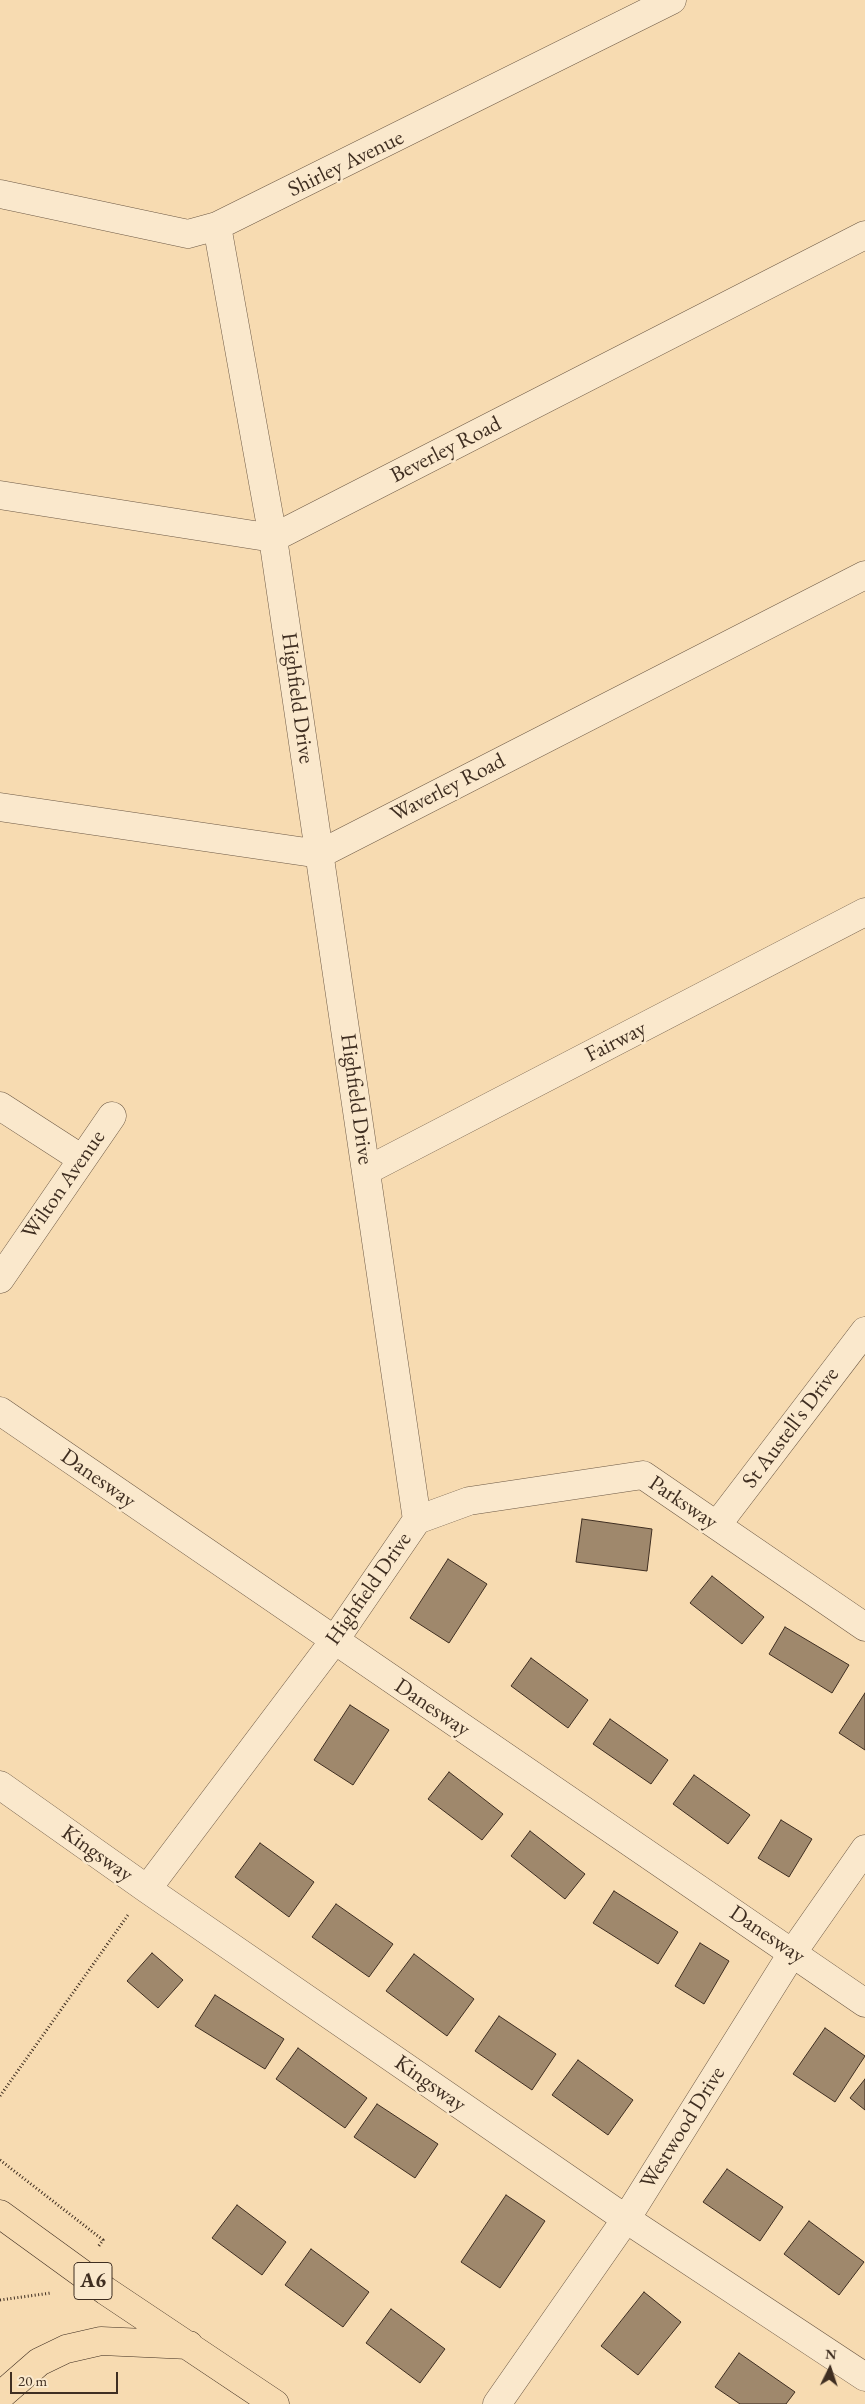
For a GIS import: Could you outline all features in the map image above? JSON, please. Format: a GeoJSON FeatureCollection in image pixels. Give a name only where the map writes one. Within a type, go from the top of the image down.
{"type":"FeatureCollection","features":[{"type":"Feature","properties":{"kind":"main road","name":"A6"},"geometry":{"type":"LineString","coordinates":[[0,2214],[106,2291],[275,2404]]}},
{"type":"Feature","properties":{"kind":"main road"},"geometry":{"type":"LineString","coordinates":[[0,2396],[39,2362],[66,2349],[100,2341],[189,2345]]}},
{"type":"Feature","properties":{"kind":"street","name":"Shirley Avenue"},"geometry":{"type":"LineString","coordinates":[[0,194],[188,234],[217,226],[672,0]]}},
{"type":"Feature","properties":{"kind":"street","name":"Highfield Drive"},"geometry":{"type":"LineString","coordinates":[[147,1889],[334,1641],[417,1520],[273,538],[217,226]]}},
{"type":"Feature","properties":{"kind":"street","name":"Beverley Road"},"geometry":{"type":"LineString","coordinates":[[273,538],[865,235]]}},
{"type":"Feature","properties":{"kind":"street"},"geometry":{"type":"LineString","coordinates":[[0,496],[273,538]]}},
{"type":"Feature","properties":{"kind":"street","name":"Waverley Road"},"geometry":{"type":"LineString","coordinates":[[320,854],[865,575]]}},
{"type":"Feature","properties":{"kind":"street"},"geometry":{"type":"LineString","coordinates":[[0,807],[320,854]]}},
{"type":"Feature","properties":{"kind":"street","name":"Fairway"},"geometry":{"type":"LineString","coordinates":[[366,1171],[865,912]]}},
{"type":"Feature","properties":{"kind":"street"},"geometry":{"type":"LineString","coordinates":[[0,1106],[82,1159]]}},
{"type":"Feature","properties":{"kind":"street","name":"Wilton Avenue"},"geometry":{"type":"LineString","coordinates":[[0,1279],[112,1116]]}},
{"type":"Feature","properties":{"kind":"street","name":"St Austell's Drive"},"geometry":{"type":"LineString","coordinates":[[717,1525],[865,1331]]}},
{"type":"Feature","properties":{"kind":"street","name":"Danesway"},"geometry":{"type":"LineString","coordinates":[[0,1411],[865,2003]]}},
{"type":"Feature","properties":{"kind":"street","name":"Parksway"},"geometry":{"type":"LineString","coordinates":[[417,1520],[469,1501],[642,1475],[865,1627]]}},
{"type":"Feature","properties":{"kind":"street","name":"Kingsway"},"geometry":{"type":"LineString","coordinates":[[0,1785],[147,1889],[626,2219],[865,2377]]}},
{"type":"Feature","properties":{"kind":"street","name":"Westwood Drive"},"geometry":{"type":"LineString","coordinates":[[497,2404],[626,2219],[793,1952],[865,1849]]}},
{"type":"Feature","properties":{"kind":"path"},"geometry":{"type":"LineString","coordinates":[[0,2096],[147,1889]]}},
{"type":"Feature","properties":{"kind":"path"},"geometry":{"type":"LineString","coordinates":[[0,2160],[103,2240]]}},
{"type":"Feature","properties":{"kind":"building"},"geometry":{"type":"Polygon","coordinates":[[[582,1519],[652,1529],[647,1571],[576,1562],[582,1519]]]}},
{"type":"Feature","properties":{"kind":"building"},"geometry":{"type":"Polygon","coordinates":[[[448,1559],[487,1584],[449,1643],[410,1618],[448,1559]]]}},
{"type":"Feature","properties":{"kind":"building"},"geometry":{"type":"Polygon","coordinates":[[[712,1576],[764,1617],[742,1644],[690,1603],[712,1576]]]}},
{"type":"Feature","properties":{"kind":"building"},"geometry":{"type":"Polygon","coordinates":[[[785,1627],[849,1665],[832,1693],[769,1654],[785,1627]]]}},
{"type":"Feature","properties":{"kind":"building"},"geometry":{"type":"Polygon","coordinates":[[[531,1658],[588,1700],[568,1728],[511,1686],[531,1658]]]}},
{"type":"Feature","properties":{"kind":"building"},"geometry":{"type":"Polygon","coordinates":[[[865,1693],[865,1750],[839,1733],[865,1693]]]}},
{"type":"Feature","properties":{"kind":"building"},"geometry":{"type":"Polygon","coordinates":[[[350,1705],[389,1730],[353,1785],[314,1760],[350,1705]]]}},
{"type":"Feature","properties":{"kind":"building"},"geometry":{"type":"Polygon","coordinates":[[[610,1719],[668,1760],[651,1784],[593,1744],[610,1719]]]}},
{"type":"Feature","properties":{"kind":"building"},"geometry":{"type":"Polygon","coordinates":[[[449,1772],[503,1814],[482,1840],[428,1799],[449,1772]]]}},
{"type":"Feature","properties":{"kind":"building"},"geometry":{"type":"Polygon","coordinates":[[[694,1775],[750,1815],[728,1844],[673,1804],[694,1775]]]}},
{"type":"Feature","properties":{"kind":"building"},"geometry":{"type":"Polygon","coordinates":[[[781,1820],[812,1839],[789,1877],[758,1858],[781,1820]]]}},
{"type":"Feature","properties":{"kind":"building"},"geometry":{"type":"Polygon","coordinates":[[[530,1831],[585,1874],[565,1899],[511,1856],[530,1831]]]}},
{"type":"Feature","properties":{"kind":"building"},"geometry":{"type":"Polygon","coordinates":[[[260,1843],[314,1882],[289,1917],[235,1877],[260,1843]]]}},
{"type":"Feature","properties":{"kind":"building"},"geometry":{"type":"Polygon","coordinates":[[[614,1891],[678,1932],[658,1964],[593,1923],[614,1891]]]}},
{"type":"Feature","properties":{"kind":"building"},"geometry":{"type":"Polygon","coordinates":[[[336,1904],[393,1944],[369,1977],[312,1937],[336,1904]]]}},
{"type":"Feature","properties":{"kind":"building"},"geometry":{"type":"Polygon","coordinates":[[[700,1943],[729,1961],[704,2004],[675,1986],[700,1943]]]}},
{"type":"Feature","properties":{"kind":"building"},"geometry":{"type":"Polygon","coordinates":[[[152,1953],[183,1980],[158,2008],[127,1981],[152,1953]]]}},
{"type":"Feature","properties":{"kind":"building"},"geometry":{"type":"Polygon","coordinates":[[[414,1954],[474,1999],[447,2036],[386,1991],[414,1954]]]}},
{"type":"Feature","properties":{"kind":"building"},"geometry":{"type":"Polygon","coordinates":[[[215,1995],[284,2039],[265,2069],[195,2026],[215,1995]]]}},
{"type":"Feature","properties":{"kind":"building"},"geometry":{"type":"Polygon","coordinates":[[[499,2016],[556,2054],[532,2090],[475,2051],[499,2016]]]}},
{"type":"Feature","properties":{"kind":"building"},"geometry":{"type":"Polygon","coordinates":[[[825,2028],[865,2056],[835,2102],[793,2074],[825,2028]]]}},
{"type":"Feature","properties":{"kind":"building"},"geometry":{"type":"Polygon","coordinates":[[[298,2048],[367,2098],[345,2128],[276,2079],[298,2048]]]}},
{"type":"Feature","properties":{"kind":"building"},"geometry":{"type":"Polygon","coordinates":[[[578,2060],[633,2100],[608,2135],[552,2095],[578,2060]]]}},
{"type":"Feature","properties":{"kind":"building"},"geometry":{"type":"Polygon","coordinates":[[[865,2079],[865,2110],[850,2098],[865,2079]]]}},
{"type":"Feature","properties":{"kind":"building"},"geometry":{"type":"Polygon","coordinates":[[[377,2104],[438,2144],[415,2178],[354,2137],[377,2104]]]}},
{"type":"Feature","properties":{"kind":"building"},"geometry":{"type":"Polygon","coordinates":[[[727,2169],[783,2207],[760,2241],[703,2202],[727,2169]]]}},
{"type":"Feature","properties":{"kind":"building"},"geometry":{"type":"Polygon","coordinates":[[[506,2195],[545,2221],[500,2288],[461,2262],[506,2195]]]}},
{"type":"Feature","properties":{"kind":"building"},"geometry":{"type":"Polygon","coordinates":[[[237,2205],[286,2242],[262,2275],[212,2238],[237,2205]]]}},
{"type":"Feature","properties":{"kind":"building"},"geometry":{"type":"Polygon","coordinates":[[[809,2221],[864,2262],[839,2295],[784,2254],[809,2221]]]}},
{"type":"Feature","properties":{"kind":"building"},"geometry":{"type":"Polygon","coordinates":[[[311,2249],[369,2292],[343,2327],[285,2285],[311,2249]]]}},
{"type":"Feature","properties":{"kind":"building"},"geometry":{"type":"Polygon","coordinates":[[[644,2292],[681,2322],[638,2375],[601,2346],[644,2292]]]}},
{"type":"Feature","properties":{"kind":"building"},"geometry":{"type":"Polygon","coordinates":[[[391,2309],[445,2349],[420,2383],[366,2343],[391,2309]]]}},
{"type":"Feature","properties":{"kind":"building"},"geometry":{"type":"Polygon","coordinates":[[[739,2353],[795,2392],[786,2404],[740,2404],[715,2387],[739,2353]]]}}]}
